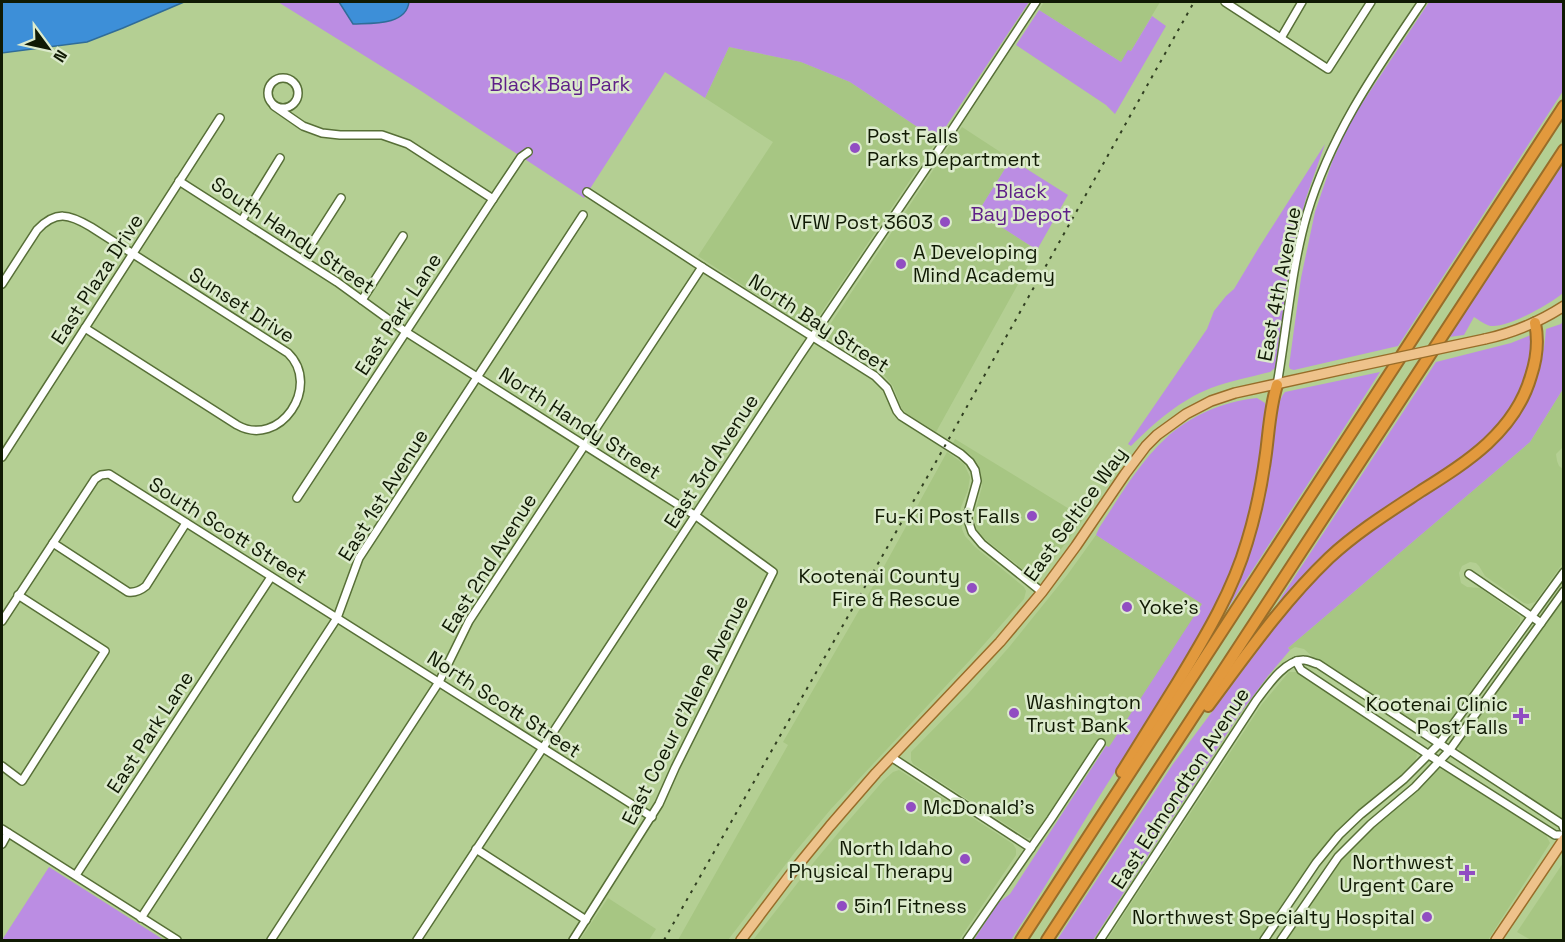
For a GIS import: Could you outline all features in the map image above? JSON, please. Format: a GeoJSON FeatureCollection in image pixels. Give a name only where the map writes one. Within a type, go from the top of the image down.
{"type":"FeatureCollection","features":[{"type":"Feature","properties":{"kind":"highway"},"geometry":{"type":"LineString","coordinates":[[1021,940],[1563,106]]}},
{"type":"Feature","properties":{"kind":"highway"},"geometry":{"type":"LineString","coordinates":[[1047,940],[1563,150]]}},
{"type":"Feature","properties":{"kind":"highway"},"geometry":{"type":"LineString","coordinates":[[1154,778],[1274,619],[1316,571],[1360,532],[1467,462],[1506,426],[1529,383],[1535,363],[1538,347],[1535,323]]}},
{"type":"Feature","properties":{"kind":"highway"},"geometry":{"type":"LineString","coordinates":[[1046,903],[1110,792],[1206,636],[1228,594],[1254,517],[1266,453],[1270,411],[1277,385]]}},
{"type":"Feature","properties":{"kind":"main road","name":"East Seltice Way"},"geometry":{"type":"LineString","coordinates":[[741,940],[818,840],[891,757],[978,666],[1042,592],[1125,474],[1157,435],[1186,414],[1211,401],[1235,393],[1506,335],[1535,323],[1563,306]]}},
{"type":"Feature","properties":{"kind":"main road"},"geometry":{"type":"LineString","coordinates":[[1496,940],[1563,837]]}},
{"type":"Feature","properties":{"kind":"street","name":"East 3rd Avenue"},"geometry":{"type":"LineString","coordinates":[[417,940],[1036,2]]}},
{"type":"Feature","properties":{"kind":"street"},"geometry":{"type":"LineString","coordinates":[[1225,2],[1328,69],[1371,2]]}},
{"type":"Feature","properties":{"kind":"street"},"geometry":{"type":"LineString","coordinates":[[1281,38],[1302,2]]}},
{"type":"Feature","properties":{"kind":"street","name":"East 4th Avenue"},"geometry":{"type":"LineString","coordinates":[[1277,385],[1299,248],[1306,216],[1316,188],[1349,114],[1422,2]]}},
{"type":"Feature","properties":{"kind":"street"},"geometry":{"type":"LineString","coordinates":[[303,126],[294,112],[298,96],[297,86],[289,80],[280,79],[271,84],[268,93],[274,106],[303,126],[322,133],[375,135],[395,139],[414,147],[493,199]]}},
{"type":"Feature","properties":{"kind":"street"},"geometry":{"type":"LineString","coordinates":[[274,106],[289,108],[296,101]]}},
{"type":"Feature","properties":{"kind":"street","name":"East Plaza Drive"},"geometry":{"type":"LineString","coordinates":[[2,457],[220,118]]}},
{"type":"Feature","properties":{"kind":"street","name":"East Park Lane"},"geometry":{"type":"LineString","coordinates":[[297,498],[521,157],[528,152]]}},
{"type":"Feature","properties":{"kind":"street"},"geometry":{"type":"LineString","coordinates":[[242,220],[280,158]]}},
{"type":"Feature","properties":{"kind":"street","name":"South Handy Street"},"geometry":{"type":"LineString","coordinates":[[179,180],[302,259],[406,332],[477,377]]}},
{"type":"Feature","properties":{"kind":"street","name":"North Bay Street"},"geometry":{"type":"LineString","coordinates":[[587,192],[882,382],[901,416],[961,453],[970,462],[975,470],[977,482],[968,513],[972,532],[982,544],[1042,592]]}},
{"type":"Feature","properties":{"kind":"street"},"geometry":{"type":"LineString","coordinates":[[302,259],[341,198]]}},
{"type":"Feature","properties":{"kind":"street","name":"East 1st Avenue"},"geometry":{"type":"LineString","coordinates":[[141,918],[337,618],[359,558],[583,215]]}},
{"type":"Feature","properties":{"kind":"street","name":"Sunset Drive"},"geometry":{"type":"LineString","coordinates":[[2,284],[37,230],[48,220],[62,216],[76,218],[283,349],[293,357],[299,369],[301,387],[297,399],[281,422],[267,429],[255,431],[242,428],[85,328]]}},
{"type":"Feature","properties":{"kind":"street"},"geometry":{"type":"LineString","coordinates":[[362,300],[403,236]]}},
{"type":"Feature","properties":{"kind":"street","name":"East 2nd Avenue"},"geometry":{"type":"LineString","coordinates":[[271,940],[439,682],[469,621],[702,267]]}},
{"type":"Feature","properties":{"kind":"street","name":"North Handy Street"},"geometry":{"type":"LineString","coordinates":[[477,377],[696,516]]}},
{"type":"Feature","properties":{"kind":"street","name":"South Scott Street"},"geometry":{"type":"LineString","coordinates":[[52,543],[94,479],[109,474],[337,618]]}},
{"type":"Feature","properties":{"kind":"street","name":"East Coeur d'Alene Avenue"},"geometry":{"type":"LineString","coordinates":[[573,940],[652,817],[772,572],[696,516]]}},
{"type":"Feature","properties":{"kind":"street"},"geometry":{"type":"LineString","coordinates":[[2,621],[52,543],[128,592],[134,592],[146,586],[186,523]]}},
{"type":"Feature","properties":{"kind":"street"},"geometry":{"type":"LineString","coordinates":[[1264,940],[1311,871],[1340,834],[1404,779],[1439,744],[1563,572]]}},
{"type":"Feature","properties":{"kind":"street"},"geometry":{"type":"LineString","coordinates":[[1469,574],[1541,623]]}},
{"type":"Feature","properties":{"kind":"street","name":"East Park Lane"},"geometry":{"type":"LineString","coordinates":[[76,875],[271,577]]}},
{"type":"Feature","properties":{"kind":"street"},"geometry":{"type":"LineString","coordinates":[[1281,940],[1338,857],[1371,824],[1415,787],[1449,751],[1563,591]]}},
{"type":"Feature","properties":{"kind":"street"},"geometry":{"type":"LineString","coordinates":[[2,766],[22,781],[105,651],[18,595]]}},
{"type":"Feature","properties":{"kind":"street","name":"North Scott Street"},"geometry":{"type":"LineString","coordinates":[[337,618],[652,817]]}},
{"type":"Feature","properties":{"kind":"street"},"geometry":{"type":"LineString","coordinates":[[1563,829],[1562,824],[1318,664],[1305,660],[1296,661],[1301,669],[1310,676],[1429,755],[1555,835],[1563,837]]}},
{"type":"Feature","properties":{"kind":"street","name":"East Edmondton Avenue"},"geometry":{"type":"LineString","coordinates":[[1100,940],[1256,701],[1270,682],[1284,668],[1296,661]]}},
{"type":"Feature","properties":{"kind":"street"},"geometry":{"type":"LineString","coordinates":[[967,940],[1101,743]]}},
{"type":"Feature","properties":{"kind":"street"},"geometry":{"type":"LineString","coordinates":[[891,757],[1031,848]]}},
{"type":"Feature","properties":{"kind":"street"},"geometry":{"type":"LineString","coordinates":[[2,844],[5,831],[177,940]]}},
{"type":"Feature","properties":{"kind":"street"},"geometry":{"type":"LineString","coordinates":[[476,849],[586,920]]}},
{"type":"Feature","properties":{"kind":"shaded area"},"geometry":{"type":"Polygon","coordinates":[[[1044,2],[1160,2],[1131,51],[1121,62],[1039,10],[1044,2]]]}},
{"type":"Feature","properties":{"kind":"shaded area"},"geometry":{"type":"Polygon","coordinates":[[[729,47],[801,62],[850,82],[937,140],[821,313],[809,326],[803,325],[698,256],[773,142],[705,98],[729,47]]]}},
{"type":"Feature","properties":{"kind":"shaded area"},"geometry":{"type":"Polygon","coordinates":[[[962,127],[1011,159],[978,212],[1037,250],[936,432],[902,409],[893,386],[884,375],[828,338],[825,332],[962,127]]]}},
{"type":"Feature","properties":{"kind":"shaded area"},"geometry":{"type":"Polygon","coordinates":[[[1563,389],[1563,447],[1556,454],[1559,466],[1563,469],[1563,563],[1535,602],[1528,604],[1485,576],[1476,563],[1470,562],[1462,566],[1459,573],[1461,583],[1467,587],[1480,588],[1518,615],[1520,622],[1441,733],[1431,734],[1316,660],[1304,649],[1295,647],[1290,650],[1288,648],[1530,442],[1563,389]]]}},
{"type":"Feature","properties":{"kind":"shaded area"},"geometry":{"type":"Polygon","coordinates":[[[955,439],[1084,518],[1042,575],[1031,576],[980,535],[976,528],[974,515],[982,487],[981,473],[971,455],[953,443],[955,439]]]}},
{"type":"Feature","properties":{"kind":"shaded area"},"geometry":{"type":"Polygon","coordinates":[[[947,452],[964,464],[970,477],[960,517],[965,536],[1024,587],[1026,591],[1024,599],[831,809],[728,940],[678,940],[788,745],[783,742],[947,452]]]}},
{"type":"Feature","properties":{"kind":"shaded area"},"geometry":{"type":"Polygon","coordinates":[[[1096,535],[1203,604],[1109,748],[1097,740],[1036,833],[1033,837],[1027,838],[913,764],[911,752],[968,694],[1010,646],[1096,535]]]}},
{"type":"Feature","properties":{"kind":"shaded area","name":"Kootenai Clinic Post Falls"},"geometry":{"type":"Polygon","coordinates":[[[1563,597],[1563,818],[1560,818],[1462,755],[1458,747],[1460,741],[1563,597]]]}},
{"type":"Feature","properties":{"kind":"shaded area"},"geometry":{"type":"Polygon","coordinates":[[[1289,672],[1300,674],[1412,748],[1417,755],[1415,763],[1350,818],[1334,835],[1310,864],[1260,940],[1107,940],[1262,704],[1289,672]]]}},
{"type":"Feature","properties":{"kind":"shaded area"},"geometry":{"type":"Polygon","coordinates":[[[1439,769],[1449,772],[1542,831],[1550,843],[1488,940],[1285,940],[1323,882],[1341,860],[1383,817],[1421,787],[1439,769]]]}},
{"type":"Feature","properties":{"kind":"shaded area"},"geometry":{"type":"Polygon","coordinates":[[[899,770],[1013,844],[1016,849],[1016,855],[959,940],[753,940],[844,826],[883,781],[899,770]]]}},
{"type":"Feature","properties":{"kind":"shaded area"},"geometry":{"type":"Polygon","coordinates":[[[1563,863],[1563,940],[1531,940],[1517,932],[1563,863]]]}},
{"type":"Feature","properties":{"kind":"shaded area"},"geometry":{"type":"Polygon","coordinates":[[[608,898],[656,929],[649,940],[580,940],[608,898]]]}},
{"type":"Feature","properties":{"kind":"green space","name":"Black Bay Park"},"geometry":{"type":"Polygon","coordinates":[[[278,2],[339,2],[353,24],[387,22],[395,19],[402,15],[409,2],[1029,2],[937,140],[850,82],[801,62],[729,47],[705,98],[665,72],[584,198],[418,89],[278,2]]]}},
{"type":"Feature","properties":{"kind":"green space"},"geometry":{"type":"Polygon","coordinates":[[[1429,2],[1563,2],[1563,91],[1398,346],[1294,370],[1290,369],[1301,278],[1315,212],[1332,162],[1351,120],[1429,2]]]}},
{"type":"Feature","properties":{"kind":"green space"},"geometry":{"type":"Polygon","coordinates":[[[1039,10],[1121,62],[1128,50],[1131,51],[1152,16],[1166,26],[1115,114],[1106,105],[1016,45],[1039,10]]]}},
{"type":"Feature","properties":{"kind":"green space"},"geometry":{"type":"Polygon","coordinates":[[[1325,144],[1306,198],[1291,255],[1275,368],[1270,372],[1233,381],[1200,393],[1158,421],[1131,446],[1128,444],[1207,329],[1214,311],[1234,289],[1325,144]]]}},
{"type":"Feature","properties":{"kind":"green space","name":"Black Bay Depot"},"geometry":{"type":"Polygon","coordinates":[[[1011,159],[1068,195],[1037,250],[978,212],[1011,159]]]}},
{"type":"Feature","properties":{"kind":"green space"},"geometry":{"type":"Polygon","coordinates":[[[1563,164],[1563,293],[1539,309],[1498,326],[1484,324],[1474,317],[1464,335],[1449,337],[1563,164]]]}},
{"type":"Feature","properties":{"kind":"green space"},"geometry":{"type":"Polygon","coordinates":[[[1563,321],[1563,389],[1530,442],[1288,648],[1290,650],[1239,715],[1093,940],[1057,940],[1173,764],[1291,606],[1309,584],[1344,550],[1473,462],[1496,442],[1516,418],[1531,391],[1542,358],[1546,329],[1561,324],[1563,321]]]}},
{"type":"Feature","properties":{"kind":"green space"},"geometry":{"type":"Polygon","coordinates":[[[1531,335],[1536,344],[1521,392],[1509,414],[1492,433],[1451,467],[1362,524],[1316,565],[1274,610],[1436,362],[1511,343],[1531,335]]]}},
{"type":"Feature","properties":{"kind":"green space"},"geometry":{"type":"Polygon","coordinates":[[[1380,372],[1222,617],[1242,569],[1258,520],[1266,486],[1274,423],[1285,392],[1380,372]]]}},
{"type":"Feature","properties":{"kind":"green space"},"geometry":{"type":"Polygon","coordinates":[[[1257,398],[1265,403],[1266,419],[1256,491],[1240,550],[1212,615],[1176,677],[1011,940],[974,940],[998,903],[1010,894],[1202,604],[1096,535],[1099,528],[1138,470],[1174,431],[1220,406],[1257,398]]]}},
{"type":"Feature","properties":{"kind":"green space"},"geometry":{"type":"Polygon","coordinates":[[[49,867],[164,940],[2,940],[49,867]]]}},
{"type":"Feature","properties":{"kind":"water"},"geometry":{"type":"Polygon","coordinates":[[[2,2],[184,2],[87,42],[2,53],[2,2]]]}},
{"type":"Feature","properties":{"kind":"water"},"geometry":{"type":"Polygon","coordinates":[[[339,2],[409,2],[402,15],[395,19],[387,22],[353,24],[339,2]]]}},
{"type":"Feature","properties":{"kind":"railway"},"geometry":{"type":"LineString","coordinates":[[664,940],[1194,2]]}},
{"type":"Feature","properties":{"kind":"place","name":"Post Falls Parks Department"},"geometry":{"type":"Point","coordinates":[855,148]}},
{"type":"Feature","properties":{"kind":"place","name":"VFW Post 3603"},"geometry":{"type":"Point","coordinates":[945,222]}},
{"type":"Feature","properties":{"kind":"place","name":"A Developing Mind Academy"},"geometry":{"type":"Point","coordinates":[901,264]}},
{"type":"Feature","properties":{"kind":"place","name":"Fu-Ki Post Falls"},"geometry":{"type":"Point","coordinates":[1032,516]}},
{"type":"Feature","properties":{"kind":"place","name":"Kootenai County Fire & Rescue"},"geometry":{"type":"Point","coordinates":[972,588]}},
{"type":"Feature","properties":{"kind":"place","name":"Yoke's"},"geometry":{"type":"Point","coordinates":[1127,607]}},
{"type":"Feature","properties":{"kind":"place","name":"Washington Trust Bank"},"geometry":{"type":"Point","coordinates":[1014,713]}},
{"type":"Feature","properties":{"kind":"place","name":"Kootenai Clinic Post Falls"},"geometry":{"type":"Point","coordinates":[1521,716]}},
{"type":"Feature","properties":{"kind":"place","name":"McDonald's"},"geometry":{"type":"Point","coordinates":[911,807]}},
{"type":"Feature","properties":{"kind":"place","name":"North Idaho Physical Therapy"},"geometry":{"type":"Point","coordinates":[965,859]}},
{"type":"Feature","properties":{"kind":"place","name":"Northwest Urgent Care"},"geometry":{"type":"Point","coordinates":[1467,873]}},
{"type":"Feature","properties":{"kind":"place","name":"5in1 Fitness"},"geometry":{"type":"Point","coordinates":[842,906]}},
{"type":"Feature","properties":{"kind":"place","name":"Northwest Specialty Hospital"},"geometry":{"type":"Point","coordinates":[1427,917]}}]}
